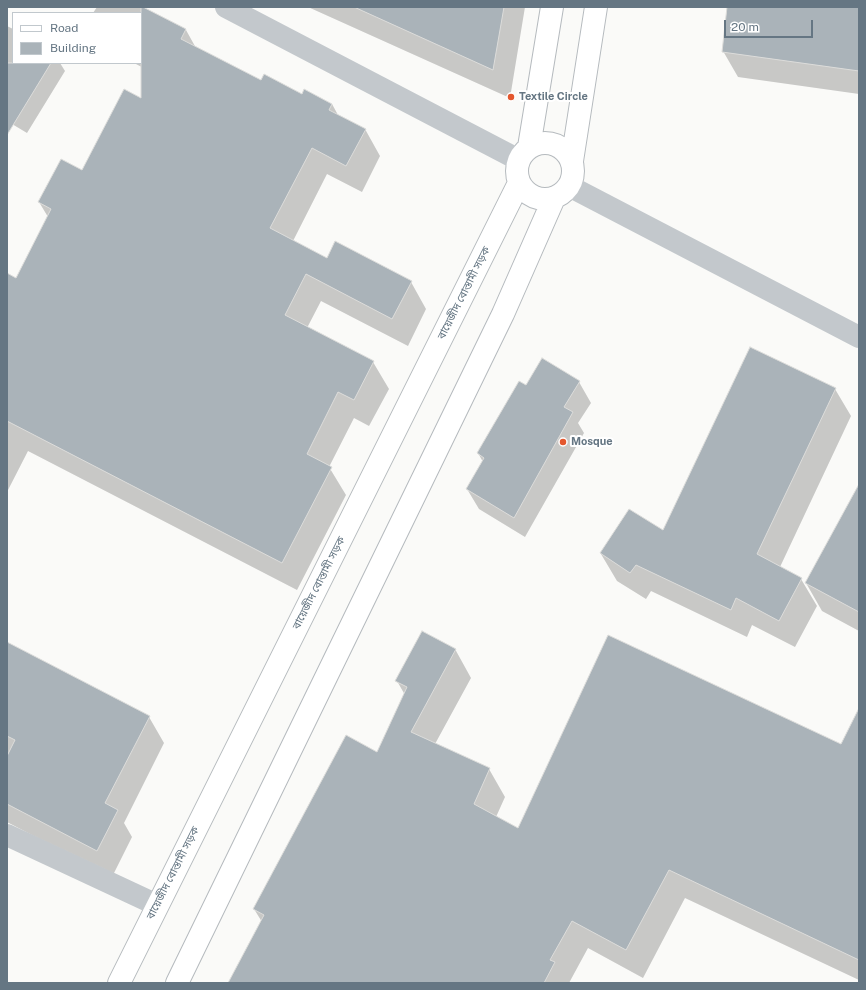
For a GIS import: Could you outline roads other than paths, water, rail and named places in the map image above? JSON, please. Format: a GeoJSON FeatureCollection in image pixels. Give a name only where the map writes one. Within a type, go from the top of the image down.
{"type":"FeatureCollection","features":[{"type":"Feature","properties":{"kind":"main road"},"geometry":{"type":"LineString","coordinates":[[524,154],[552,7]]}},
{"type":"Feature","properties":{"kind":"main road"},"geometry":{"type":"LineString","coordinates":[[177,983],[561,192],[573,174],[572,161],[596,7]]}},
{"type":"Feature","properties":{"kind":"main road"},"geometry":{"type":"LineString","coordinates":[[561,192],[544,199],[534,197],[525,191],[519,183],[517,178],[517,164],[524,154],[536,143],[551,142],[564,149],[572,161]]}},
{"type":"Feature","properties":{"kind":"main road","name":"বায়েজীদ বোস্তামী সড়ক"},"geometry":{"type":"LineString","coordinates":[[119,983],[157,904],[519,183]]}},
{"type":"Feature","properties":{"kind":"street"},"geometry":{"type":"LineString","coordinates":[[226,7],[524,154]]}},
{"type":"Feature","properties":{"kind":"street"},"geometry":{"type":"LineString","coordinates":[[561,192],[859,337]]}},
{"type":"Feature","properties":{"kind":"street"},"geometry":{"type":"LineString","coordinates":[[7,835],[157,904]]}},
{"type":"Feature","properties":{"kind":"place","name":"Textile Circle"},"geometry":{"type":"Point","coordinates":[511,97]}},
{"type":"Feature","properties":{"kind":"place","name":"Mosque"},"geometry":{"type":"Point","coordinates":[563,442]}}]}
